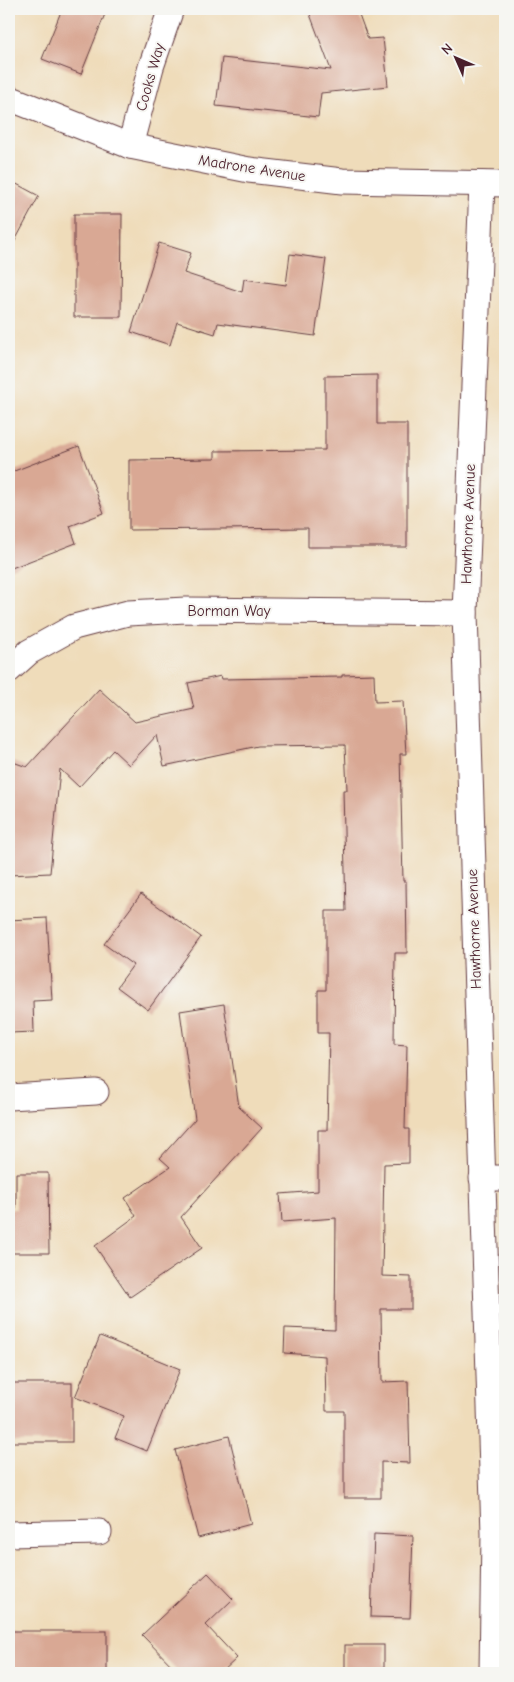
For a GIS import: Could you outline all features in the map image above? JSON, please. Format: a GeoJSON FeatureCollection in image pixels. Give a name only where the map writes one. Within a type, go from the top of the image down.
{"type":"FeatureCollection","features":[{"type":"Feature","properties":{"kind":"street","name":"Cooks Way"},"geometry":{"type":"LineString","coordinates":[[130,146],[151,67],[171,9]]}},
{"type":"Feature","properties":{"kind":"street","name":"Madrone Avenue"},"geometry":{"type":"LineString","coordinates":[[9,98],[130,146],[249,170],[342,181],[494,184]]}},
{"type":"Feature","properties":{"kind":"street","name":"Hawthorne Avenue"},"geometry":{"type":"LineString","coordinates":[[492,1673],[500,1534],[493,1178],[465,613],[494,184]]}},
{"type":"Feature","properties":{"kind":"street","name":"Borman Way"},"geometry":{"type":"LineString","coordinates":[[9,670],[29,652],[74,627],[128,613],[186,610],[465,613]]}},
{"type":"Feature","properties":{"kind":"street"},"geometry":{"type":"LineString","coordinates":[[9,1097],[96,1092]]}},
{"type":"Feature","properties":{"kind":"street"},"geometry":{"type":"LineString","coordinates":[[9,1534],[99,1532]]}},
{"type":"Feature","properties":{"kind":"building"},"geometry":{"type":"Polygon","coordinates":[[[62,9],[107,9],[81,74],[42,59],[62,9]]]}},
{"type":"Feature","properties":{"kind":"building"},"geometry":{"type":"Polygon","coordinates":[[[308,9],[357,9],[368,39],[383,38],[388,86],[321,93],[318,117],[216,106],[222,58],[331,70],[308,9]]]}},
{"type":"Feature","properties":{"kind":"building"},"geometry":{"type":"Polygon","coordinates":[[[9,180],[39,196],[9,252],[9,180]]]}},
{"type":"Feature","properties":{"kind":"building"},"geometry":{"type":"Polygon","coordinates":[[[74,214],[122,214],[121,317],[74,317],[74,214]]]}},
{"type":"Feature","properties":{"kind":"building"},"geometry":{"type":"Polygon","coordinates":[[[159,243],[191,253],[184,273],[242,292],[244,279],[286,285],[290,254],[326,259],[315,336],[218,323],[215,334],[177,322],[170,345],[131,332],[159,243]]]}},
{"type":"Feature","properties":{"kind":"building"},"geometry":{"type":"Polygon","coordinates":[[[377,375],[377,424],[407,424],[407,547],[308,547],[308,528],[129,530],[129,460],[215,459],[215,451],[325,450],[325,376],[377,375]]]}},
{"type":"Feature","properties":{"kind":"building"},"geometry":{"type":"Polygon","coordinates":[[[79,446],[104,513],[70,526],[76,543],[9,569],[9,473],[79,446]]]}},
{"type":"Feature","properties":{"kind":"building"},"geometry":{"type":"Polygon","coordinates":[[[374,674],[375,702],[403,701],[406,754],[400,754],[403,881],[406,881],[407,953],[395,953],[394,1044],[407,1045],[405,1129],[409,1129],[409,1163],[384,1164],[382,1276],[411,1277],[411,1309],[381,1309],[382,1382],[408,1381],[410,1463],[381,1462],[381,1498],[344,1498],[344,1411],[326,1411],[325,1356],[284,1353],[285,1328],[335,1330],[336,1218],[282,1222],[280,1194],[318,1191],[318,1130],[327,1130],[329,1033],[318,1033],[318,990],[326,990],[326,911],[346,911],[343,790],[347,790],[345,745],[258,746],[164,766],[157,735],[129,765],[113,750],[79,787],[60,769],[50,873],[9,875],[9,776],[13,762],[27,767],[99,689],[135,722],[194,709],[188,683],[221,676],[222,679],[342,677],[342,675],[374,674]]]}},
{"type":"Feature","properties":{"kind":"building"},"geometry":{"type":"Polygon","coordinates":[[[141,894],[201,937],[148,1010],[117,987],[133,965],[104,944],[141,894]]]}},
{"type":"Feature","properties":{"kind":"building"},"geometry":{"type":"Polygon","coordinates":[[[47,918],[52,1000],[33,1001],[34,1032],[9,1033],[9,920],[47,918]]]}},
{"type":"Feature","properties":{"kind":"building"},"geometry":{"type":"Polygon","coordinates":[[[224,1004],[239,1107],[262,1128],[181,1217],[202,1248],[130,1297],[95,1246],[136,1216],[125,1198],[170,1167],[160,1158],[195,1119],[180,1011],[224,1004]]]}},
{"type":"Feature","properties":{"kind":"building"},"geometry":{"type":"Polygon","coordinates":[[[16,1173],[48,1173],[49,1253],[9,1253],[9,1209],[16,1209],[16,1173]]]}},
{"type":"Feature","properties":{"kind":"building"},"geometry":{"type":"Polygon","coordinates":[[[100,1336],[180,1369],[147,1451],[115,1438],[124,1416],[75,1397],[100,1336]]]}},
{"type":"Feature","properties":{"kind":"building"},"geometry":{"type":"Polygon","coordinates":[[[9,1383],[72,1383],[72,1442],[9,1442],[9,1383]]]}},
{"type":"Feature","properties":{"kind":"building"},"geometry":{"type":"Polygon","coordinates":[[[229,1436],[251,1524],[198,1538],[175,1450],[229,1436]]]}},
{"type":"Feature","properties":{"kind":"building"},"geometry":{"type":"Polygon","coordinates":[[[374,1534],[413,1536],[410,1618],[371,1617],[374,1534]]]}},
{"type":"Feature","properties":{"kind":"building"},"geometry":{"type":"Polygon","coordinates":[[[208,1573],[233,1599],[206,1625],[237,1658],[221,1673],[179,1673],[142,1635],[208,1573]]]}},
{"type":"Feature","properties":{"kind":"building"},"geometry":{"type":"Polygon","coordinates":[[[9,1631],[107,1631],[107,1673],[9,1673],[9,1631]]]}},
{"type":"Feature","properties":{"kind":"building"},"geometry":{"type":"Polygon","coordinates":[[[345,1645],[384,1645],[384,1673],[345,1673],[345,1645]]]}}]}
